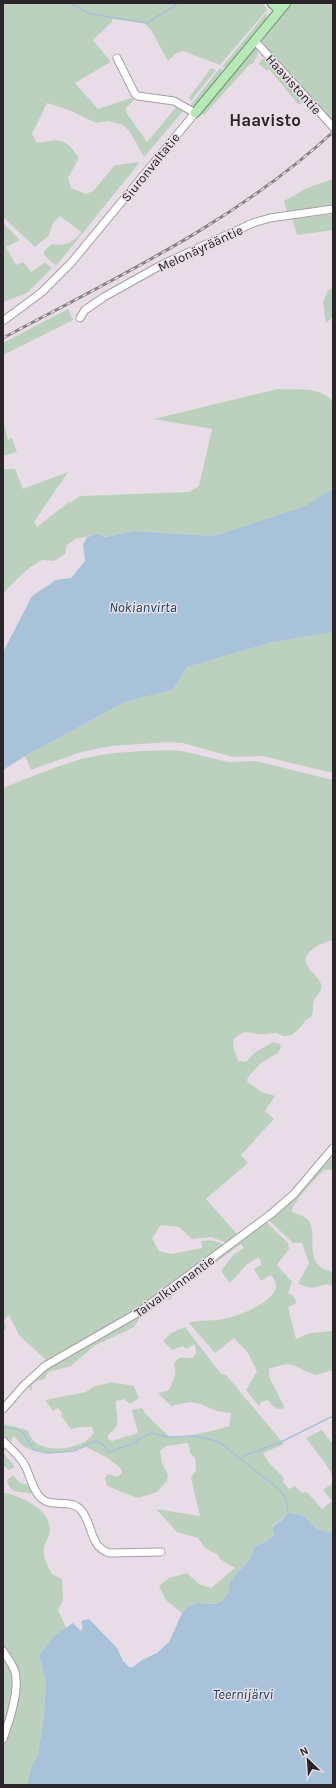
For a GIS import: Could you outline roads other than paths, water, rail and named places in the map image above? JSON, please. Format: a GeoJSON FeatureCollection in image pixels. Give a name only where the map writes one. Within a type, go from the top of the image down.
{"type":"FeatureCollection","features":[{"type":"Feature","properties":{"kind":"main road"},"geometry":{"type":"LineString","coordinates":[[272,3],[283,7]]}},
{"type":"Feature","properties":{"kind":"main road","name":"Siuronvaltatie"},"geometry":{"type":"LineString","coordinates":[[195,113],[283,7]]}},
{"type":"Feature","properties":{"kind":"street","name":"Haavistontie"},"geometry":{"type":"LineString","coordinates":[[255,41],[331,125]]}},
{"type":"Feature","properties":{"kind":"street"},"geometry":{"type":"LineString","coordinates":[[116,58],[135,94],[138,96],[174,101],[195,113]]}},
{"type":"Feature","properties":{"kind":"street","name":"Siuronvaltatie"},"geometry":{"type":"LineString","coordinates":[[3,321],[42,292],[71,264],[195,113]]}},
{"type":"Feature","properties":{"kind":"street","name":"Melonäyrääntie"},"geometry":{"type":"LineString","coordinates":[[80,318],[85,310],[104,297],[164,264],[248,225],[270,218],[333,209]]}},
{"type":"Feature","properties":{"kind":"street","name":"Taivalkunnantie"},"geometry":{"type":"LineString","coordinates":[[3,1409],[24,1385],[45,1366],[140,1312],[271,1214],[294,1194],[333,1148]]}},
{"type":"Feature","properties":{"kind":"street"},"geometry":{"type":"LineString","coordinates":[[3,1441],[24,1464],[39,1497],[48,1503],[72,1504],[80,1510],[96,1544],[102,1551],[110,1553],[161,1552]]}},
{"type":"Feature","properties":{"kind":"street"},"geometry":{"type":"LineString","coordinates":[[3,1650],[15,1670],[17,1678],[9,1724],[3,1739]]}},
{"type":"Feature","properties":{"kind":"water","name":"Nokianvirta"},"geometry":{"type":"Polygon","coordinates":[[[333,489],[333,632],[273,642],[187,667],[172,690],[125,702],[25,756],[3,770],[3,652],[32,596],[56,580],[71,578],[85,561],[83,545],[87,537],[97,534],[105,537],[135,531],[213,536],[303,507],[333,489]]]}},
{"type":"Feature","properties":{"kind":"water","name":"Teernijärvi"},"geometry":{"type":"Polygon","coordinates":[[[288,1512],[304,1516],[317,1529],[333,1533],[333,1785],[27,1785],[32,1765],[38,1755],[44,1715],[46,1682],[39,1655],[54,1636],[73,1623],[81,1631],[83,1628],[81,1623],[83,1620],[89,1619],[117,1648],[123,1661],[129,1667],[133,1667],[142,1660],[157,1653],[169,1642],[182,1613],[189,1606],[197,1603],[216,1604],[222,1601],[228,1593],[230,1582],[250,1559],[255,1546],[267,1541],[274,1535],[272,1527],[283,1519],[288,1512]]]}},
{"type":"Feature","properties":{"kind":"waterway"},"geometry":{"type":"LineString","coordinates":[[69,3],[91,14],[147,23],[179,3]]}},
{"type":"Feature","properties":{"kind":"waterway"},"geometry":{"type":"LineString","coordinates":[[241,1458],[245,1455],[279,1443],[333,1416]]}},
{"type":"Feature","properties":{"kind":"waterway"},"geometry":{"type":"LineString","coordinates":[[3,1427],[17,1429],[23,1433],[34,1450],[47,1453],[74,1451],[95,1441],[101,1443],[109,1452],[135,1443],[137,1440],[151,1433],[169,1437],[196,1436],[219,1442],[280,1490],[286,1499],[288,1512]]}},
{"type":"Feature","properties":{"kind":"railway"},"geometry":{"type":"LineString","coordinates":[[3,338],[175,246],[257,193],[296,164],[333,132]]}},
{"type":"Feature","properties":{"kind":"district","name":"Haavisto"},"geometry":{"type":"Point","coordinates":[265,120]}}]}
